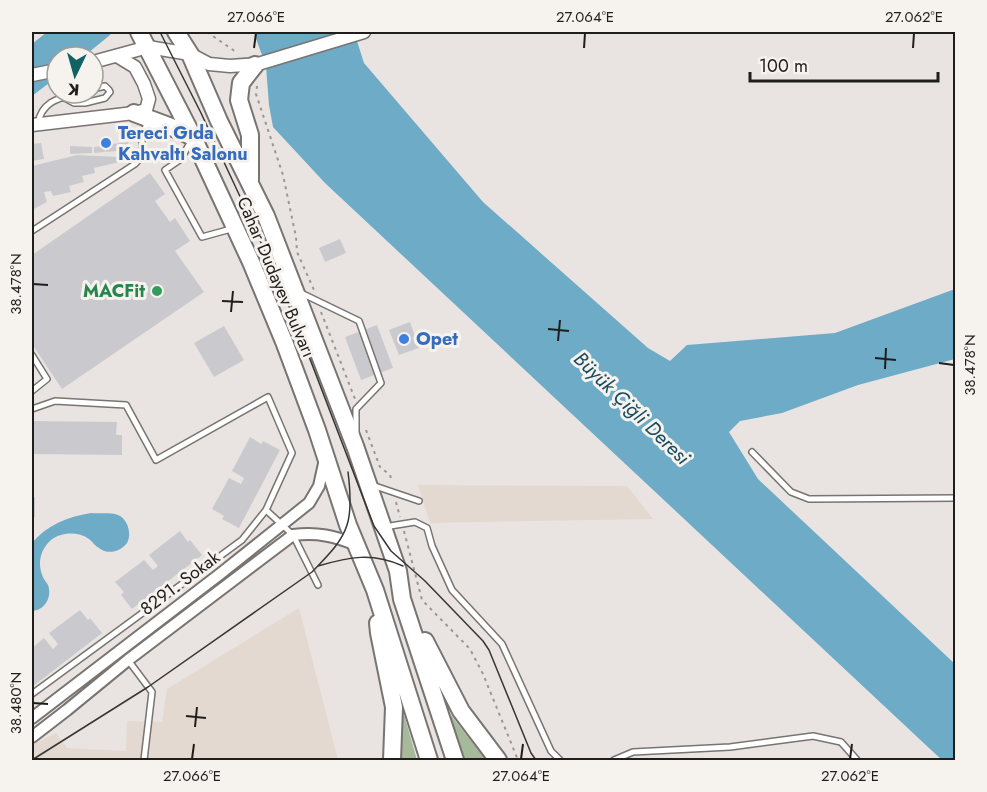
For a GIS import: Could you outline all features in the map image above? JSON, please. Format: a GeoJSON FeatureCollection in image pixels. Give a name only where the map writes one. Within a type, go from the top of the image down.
{"type":"FeatureCollection","features":[{"type":"Feature","properties":{"kind":"main road","name":"Cahar Dudayev Bulvarı"},"geometry":{"type":"LineString","coordinates":[[139,32],[193,137],[251,262],[285,344],[317,430],[348,525],[375,590]]}},
{"type":"Feature","properties":{"kind":"main road","name":"Cahar Dudayev Bulvarı"},"geometry":{"type":"LineString","coordinates":[[176,32],[190,54],[219,122],[266,216],[295,290],[363,444],[368,484],[398,571],[402,599]]}},
{"type":"Feature","properties":{"kind":"main road"},"geometry":{"type":"LineString","coordinates":[[250,184],[250,135],[239,100],[241,83],[254,65]]}},
{"type":"Feature","properties":{"kind":"main road"},"geometry":{"type":"LineString","coordinates":[[142,116],[193,137]]}},
{"type":"Feature","properties":{"kind":"main road"},"geometry":{"type":"LineString","coordinates":[[375,590],[379,633],[394,707],[392,760]]}},
{"type":"Feature","properties":{"kind":"main road"},"geometry":{"type":"LineString","coordinates":[[375,590],[429,760]]}},
{"type":"Feature","properties":{"kind":"main road"},"geometry":{"type":"LineString","coordinates":[[402,599],[455,760]]}},
{"type":"Feature","properties":{"kind":"main road"},"geometry":{"type":"LineString","coordinates":[[402,599],[461,711],[498,760]]}},
{"type":"Feature","properties":{"kind":"street"},"geometry":{"type":"LineString","coordinates":[[105,59],[148,47],[190,54],[209,64],[254,65],[362,32]]}},
{"type":"Feature","properties":{"kind":"street"},"geometry":{"type":"LineString","coordinates":[[35,124],[142,116],[150,99],[144,84],[135,67],[117,56]]}},
{"type":"Feature","properties":{"kind":"street","name":"8291. Sokak"},"geometry":{"type":"LineString","coordinates":[[32,718],[309,503],[319,486],[325,458]]}},
{"type":"Feature","properties":{"kind":"street"},"geometry":{"type":"LineString","coordinates":[[293,535],[306,533],[333,536],[358,546]]}},
{"type":"Feature","properties":{"kind":"street","name":"8291. Sokak"},"geometry":{"type":"LineString","coordinates":[[32,736],[293,535]]}},
{"type":"Feature","properties":{"kind":"lane"},"geometry":{"type":"LineString","coordinates":[[105,86],[110,92],[105,98]]}},
{"type":"Feature","properties":{"kind":"lane"},"geometry":{"type":"LineString","coordinates":[[35,124],[43,109],[50,105]]}},
{"type":"Feature","properties":{"kind":"lane"},"geometry":{"type":"LineString","coordinates":[[32,231],[135,164],[141,155],[143,146],[142,116]]}},
{"type":"Feature","properties":{"kind":"lane"},"geometry":{"type":"LineString","coordinates":[[193,137],[181,159],[165,170],[202,237],[236,228]]}},
{"type":"Feature","properties":{"kind":"lane"},"geometry":{"type":"LineString","coordinates":[[295,290],[359,321],[381,383],[356,409],[363,444]]}},
{"type":"Feature","properties":{"kind":"lane"},"geometry":{"type":"LineString","coordinates":[[32,356],[47,379],[32,391]]}},
{"type":"Feature","properties":{"kind":"lane"},"geometry":{"type":"LineString","coordinates":[[32,409],[55,401],[126,405],[156,460],[268,397],[292,453],[266,510],[242,540],[32,694]]}},
{"type":"Feature","properties":{"kind":"lane"},"geometry":{"type":"LineString","coordinates":[[752,452],[791,492],[809,499],[956,498]]}},
{"type":"Feature","properties":{"kind":"lane"},"geometry":{"type":"LineString","coordinates":[[368,484],[419,501]]}},
{"type":"Feature","properties":{"kind":"lane"},"geometry":{"type":"LineString","coordinates":[[266,510],[293,535],[318,585]]}},
{"type":"Feature","properties":{"kind":"lane"},"geometry":{"type":"LineString","coordinates":[[382,527],[415,522],[427,528],[432,546],[452,590],[502,644],[551,751],[560,760]]}},
{"type":"Feature","properties":{"kind":"lane"},"geometry":{"type":"LineString","coordinates":[[119,650],[152,692],[144,760]]}},
{"type":"Feature","properties":{"kind":"lane"},"geometry":{"type":"LineString","coordinates":[[614,760],[633,752],[730,747],[813,736],[841,742],[857,760]]}},
{"type":"Feature","properties":{"kind":"path"},"geometry":{"type":"LineString","coordinates":[[207,32],[238,54]]}},
{"type":"Feature","properties":{"kind":"path"},"geometry":{"type":"LineString","coordinates":[[254,65],[258,72],[256,94],[283,175],[297,252],[319,301],[358,407],[363,444]]}},
{"type":"Feature","properties":{"kind":"path"},"geometry":{"type":"LineString","coordinates":[[422,600],[470,649],[483,674],[518,760]]}},
{"type":"Feature","properties":{"kind":"shaded area"},"geometry":{"type":"Polygon","coordinates":[[[418,485],[627,486],[653,519],[430,523],[418,485]]]}},
{"type":"Feature","properties":{"kind":"shaded area"},"geometry":{"type":"Polygon","coordinates":[[[299,608],[338,760],[32,760],[32,745],[56,733],[67,748],[126,751],[127,721],[162,722],[167,689],[299,608]]]}},
{"type":"Feature","properties":{"kind":"green space"},"geometry":{"type":"Polygon","coordinates":[[[403,711],[417,760],[400,760],[403,711]]]}},
{"type":"Feature","properties":{"kind":"green space"},"geometry":{"type":"Polygon","coordinates":[[[450,714],[486,760],[464,760],[450,714]]]}},
{"type":"Feature","properties":{"kind":"water"},"geometry":{"type":"Polygon","coordinates":[[[47,32],[112,32],[98,45],[45,45],[45,86],[32,96],[32,44],[47,32]]]}},
{"type":"Feature","properties":{"kind":"water","name":"Büyük Çiğli Deresi"},"geometry":{"type":"Polygon","coordinates":[[[257,32],[354,32],[364,63],[483,202],[648,348],[670,361],[687,345],[835,333],[955,289],[955,359],[858,385],[782,413],[740,421],[729,432],[758,479],[955,664],[955,760],[942,760],[325,183],[273,127],[266,66],[255,36],[257,32]]]}},
{"type":"Feature","properties":{"kind":"water"},"geometry":{"type":"Polygon","coordinates":[[[91,513],[121,517],[128,527],[127,543],[121,549],[110,552],[102,550],[85,536],[65,534],[55,537],[44,548],[40,562],[41,572],[49,587],[49,598],[42,607],[32,611],[32,543],[44,531],[58,523],[91,513]]]}},
{"type":"Feature","properties":{"kind":"building"},"geometry":{"type":"Polygon","coordinates":[[[128,142],[129,150],[106,152],[105,145],[128,142]]]}},
{"type":"Feature","properties":{"kind":"building"},"geometry":{"type":"Polygon","coordinates":[[[41,143],[44,159],[32,161],[32,144],[41,143]]]}},
{"type":"Feature","properties":{"kind":"building"},"geometry":{"type":"Polygon","coordinates":[[[70,146],[92,147],[92,153],[70,154],[70,146]]]}},
{"type":"Feature","properties":{"kind":"building"},"geometry":{"type":"Polygon","coordinates":[[[104,146],[105,152],[94,153],[94,147],[104,146]]]}},
{"type":"Feature","properties":{"kind":"building"},"geometry":{"type":"Polygon","coordinates":[[[77,155],[120,157],[120,162],[94,168],[95,173],[82,176],[84,182],[69,186],[71,192],[53,196],[51,191],[44,192],[47,202],[32,210],[32,166],[77,155]]]}},
{"type":"Feature","properties":{"kind":"building"},"geometry":{"type":"Polygon","coordinates":[[[150,173],[165,194],[155,201],[170,222],[175,218],[190,241],[175,251],[204,292],[62,389],[32,344],[32,255],[150,173]]]}},
{"type":"Feature","properties":{"kind":"building"},"geometry":{"type":"Polygon","coordinates":[[[340,239],[346,253],[325,262],[319,248],[340,239]]]}},
{"type":"Feature","properties":{"kind":"building","name":"Opet"},"geometry":{"type":"Polygon","coordinates":[[[410,322],[419,348],[399,355],[389,330],[410,322]]]}},
{"type":"Feature","properties":{"kind":"building"},"geometry":{"type":"Polygon","coordinates":[[[377,325],[393,368],[361,380],[345,337],[377,325]]]}},
{"type":"Feature","properties":{"kind":"building"},"geometry":{"type":"Polygon","coordinates":[[[224,326],[244,360],[214,377],[194,343],[224,326]]]}},
{"type":"Feature","properties":{"kind":"building"},"geometry":{"type":"Polygon","coordinates":[[[33,421],[117,422],[116,435],[122,435],[122,455],[32,454],[33,421]]]}},
{"type":"Feature","properties":{"kind":"building"},"geometry":{"type":"Polygon","coordinates":[[[250,437],[261,444],[263,441],[280,450],[239,528],[222,519],[224,516],[212,509],[229,478],[241,484],[244,478],[232,471],[250,437]]]}},
{"type":"Feature","properties":{"kind":"building"},"geometry":{"type":"Polygon","coordinates":[[[32,497],[35,497],[35,517],[32,517],[32,497]]]}},
{"type":"Feature","properties":{"kind":"building"},"geometry":{"type":"Polygon","coordinates":[[[180,531],[202,555],[132,609],[121,595],[124,592],[115,582],[144,560],[153,570],[158,566],[149,555],[180,531]]]}},
{"type":"Feature","properties":{"kind":"building"},"geometry":{"type":"Polygon","coordinates":[[[80,610],[102,633],[32,687],[32,648],[44,638],[53,649],[58,644],[49,633],[80,610]]]}},
{"type":"Feature","properties":{"kind":"tram line"},"geometry":{"type":"LineString","coordinates":[[160,32],[201,113],[295,320],[374,526],[391,551],[425,581],[483,641],[489,650],[531,753],[536,760]]}},
{"type":"Feature","properties":{"kind":"tram line"},"geometry":{"type":"LineString","coordinates":[[32,760],[148,687],[312,572],[337,545],[347,525],[350,506],[348,472]]}},
{"type":"Feature","properties":{"kind":"tram line"},"geometry":{"type":"LineString","coordinates":[[318,566],[360,557],[381,559],[403,566]]}},
{"type":"Feature","properties":{"kind":"place","name":"Tereci Gıda Kahvaltı Salonu"},"geometry":{"type":"Point","coordinates":[106,143]}},
{"type":"Feature","properties":{"kind":"place","name":"MACFit"},"geometry":{"type":"Point","coordinates":[157,291]}},
{"type":"Feature","properties":{"kind":"place","name":"Opet"},"geometry":{"type":"Point","coordinates":[404,339]}}]}
